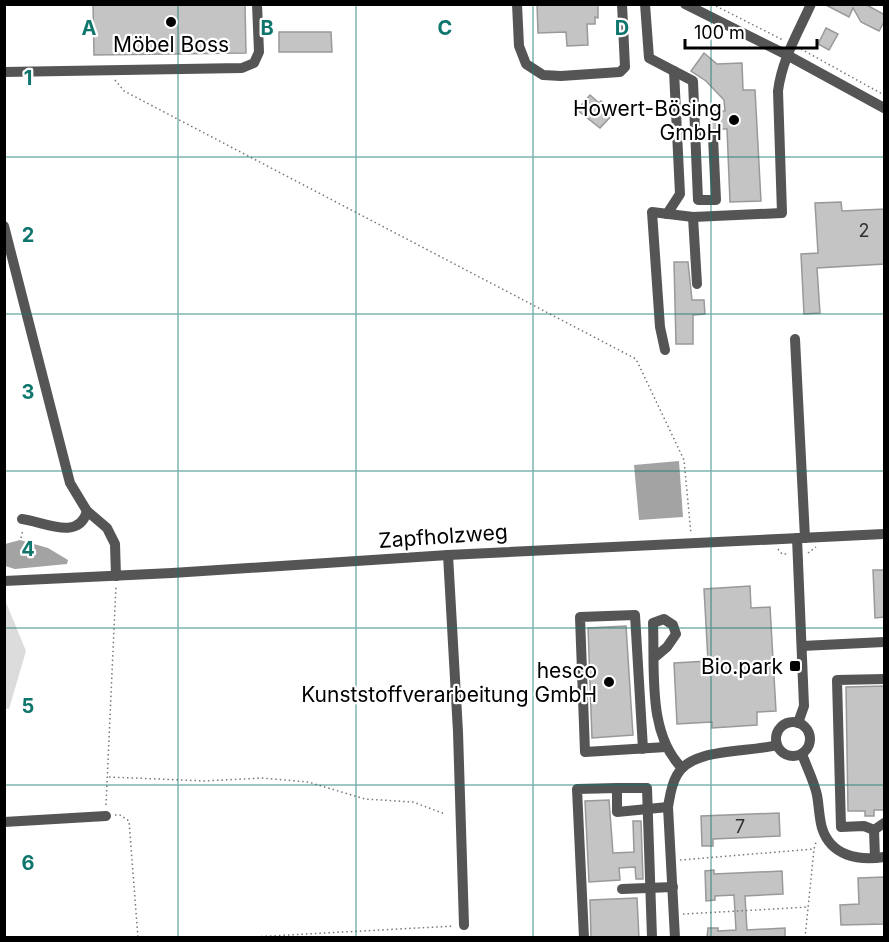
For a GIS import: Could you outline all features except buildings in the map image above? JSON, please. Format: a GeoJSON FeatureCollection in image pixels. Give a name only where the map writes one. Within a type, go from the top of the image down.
{"type":"FeatureCollection","features":[{"type":"Feature","properties":{"kind":"street"},"geometry":{"type":"LineString","coordinates":[[4,72],[242,68],[254,63],[259,52],[257,4]]}},
{"type":"Feature","properties":{"kind":"street"},"geometry":{"type":"LineString","coordinates":[[517,4],[519,46],[526,64],[543,75],[561,76],[620,72],[625,67],[622,4]]}},
{"type":"Feature","properties":{"kind":"street"},"geometry":{"type":"LineString","coordinates":[[685,4],[787,55],[885,108]]}},
{"type":"Feature","properties":{"kind":"street"},"geometry":{"type":"LineString","coordinates":[[665,350],[660,327],[652,212],[693,217],[782,213],[778,91],[782,67],[811,4]]}},
{"type":"Feature","properties":{"kind":"street"},"geometry":{"type":"LineString","coordinates":[[648,5],[649,58],[693,81],[698,200]]}},
{"type":"Feature","properties":{"kind":"street"},"geometry":{"type":"LineString","coordinates":[[667,214],[680,194],[674,71]]}},
{"type":"Feature","properties":{"kind":"street"},"geometry":{"type":"LineString","coordinates":[[680,194],[698,200],[716,200],[713,136],[695,132]]}},
{"type":"Feature","properties":{"kind":"street"},"geometry":{"type":"LineString","coordinates":[[693,217],[697,284]]}},
{"type":"Feature","properties":{"kind":"street"},"geometry":{"type":"LineString","coordinates":[[4,226],[70,483],[87,511],[107,528],[115,544],[116,576]]}},
{"type":"Feature","properties":{"kind":"street"},"geometry":{"type":"LineString","coordinates":[[795,339],[804,705],[798,723]]}},
{"type":"Feature","properties":{"kind":"street"},"geometry":{"type":"LineString","coordinates":[[22,519],[60,529],[78,525],[85,518],[87,511]]}},
{"type":"Feature","properties":{"kind":"street","name":"Zapfholzweg"},"geometry":{"type":"LineString","coordinates":[[4,580],[116,576],[448,555],[885,534]]}},
{"type":"Feature","properties":{"kind":"street"},"geometry":{"type":"LineString","coordinates":[[448,555],[458,732],[464,925]]}},
{"type":"Feature","properties":{"kind":"street"},"geometry":{"type":"LineString","coordinates":[[643,749],[635,615],[580,617],[585,752],[643,749],[666,747]]}},
{"type":"Feature","properties":{"kind":"street"},"geometry":{"type":"LineString","coordinates":[[636,626],[653,625],[664,619],[673,625],[676,634],[667,647],[654,658]]}},
{"type":"Feature","properties":{"kind":"street"},"geometry":{"type":"LineString","coordinates":[[653,625],[657,719],[666,747],[682,768]]}},
{"type":"Feature","properties":{"kind":"street"},"geometry":{"type":"LineString","coordinates":[[802,646],[885,642]]}},
{"type":"Feature","properties":{"kind":"street"},"geometry":{"type":"LineString","coordinates":[[874,830],[864,825],[841,827],[837,680],[885,679]]}},
{"type":"Feature","properties":{"kind":"street"},"geometry":{"type":"LineString","coordinates":[[788,723],[798,723],[808,729],[810,746],[802,754],[787,756],[779,750],[776,735],[779,729],[788,723]]}},
{"type":"Feature","properties":{"kind":"street"},"geometry":{"type":"LineString","coordinates":[[675,938],[668,807],[677,775],[682,768],[696,759],[777,745]]}},
{"type":"Feature","properties":{"kind":"street"},"geometry":{"type":"LineString","coordinates":[[802,754],[817,794],[822,827],[828,842],[841,853],[855,858],[880,857],[874,830]]}},
{"type":"Feature","properties":{"kind":"street"},"geometry":{"type":"LineString","coordinates":[[617,788],[617,812],[668,807]]}},
{"type":"Feature","properties":{"kind":"street"},"geometry":{"type":"LineString","coordinates":[[584,938],[577,789],[617,788],[647,788],[652,938]]}},
{"type":"Feature","properties":{"kind":"street"},"geometry":{"type":"LineString","coordinates":[[4,822],[106,816]]}},
{"type":"Feature","properties":{"kind":"street"},"geometry":{"type":"LineString","coordinates":[[874,830],[885,823]]}},
{"type":"Feature","properties":{"kind":"street"},"geometry":{"type":"LineString","coordinates":[[622,889],[673,887]]}},
{"type":"Feature","properties":{"kind":"path"},"geometry":{"type":"LineString","coordinates":[[107,70],[124,91],[636,359],[684,460],[692,543]]}},
{"type":"Feature","properties":{"kind":"path"},"geometry":{"type":"LineString","coordinates":[[116,576],[106,816],[120,815],[129,821],[138,938]]}},
{"type":"Feature","properties":{"kind":"path"},"geometry":{"type":"LineString","coordinates":[[109,777],[206,781],[262,778],[308,782],[365,799],[412,802],[445,814]]}},
{"type":"Feature","properties":{"kind":"path"},"geometry":{"type":"LineString","coordinates":[[805,938],[813,849],[822,827]]}},
{"type":"Feature","properties":{"kind":"path"},"geometry":{"type":"LineString","coordinates":[[671,860],[813,849]]}},
{"type":"Feature","properties":{"kind":"path"},"geometry":{"type":"LineString","coordinates":[[674,915],[808,907]]}},
{"type":"Feature","properties":{"kind":"path"},"geometry":{"type":"LineString","coordinates":[[234,938],[464,925]]}},
{"type":"Feature","properties":{"kind":"shaded area"},"geometry":{"type":"Polygon","coordinates":[[[679,461],[683,517],[639,520],[634,465],[679,461]]]}},
{"type":"Feature","properties":{"kind":"shaded area"},"geometry":{"type":"Polygon","coordinates":[[[20,540],[48,548],[68,560],[67,564],[15,569],[5,566],[5,544],[20,540]]]}},
{"type":"Feature","properties":{"kind":"shaded area"},"geometry":{"type":"Polygon","coordinates":[[[5,600],[26,651],[9,709],[4,708],[5,600]]]}},
{"type":"Feature","properties":{"kind":"place","name":"Möbel Boss"},"geometry":{"type":"Point","coordinates":[171,22]}},
{"type":"Feature","properties":{"kind":"place","name":"Howert-Bösing GmbH"},"geometry":{"type":"Point","coordinates":[734,120]}},
{"type":"Feature","properties":{"kind":"place","name":"Bio.park"},"geometry":{"type":"Point","coordinates":[795,666]}},
{"type":"Feature","properties":{"kind":"place","name":"hesco Kunststoffverarbeitung GmbH"},"geometry":{"type":"Point","coordinates":[609,682]}}]}
